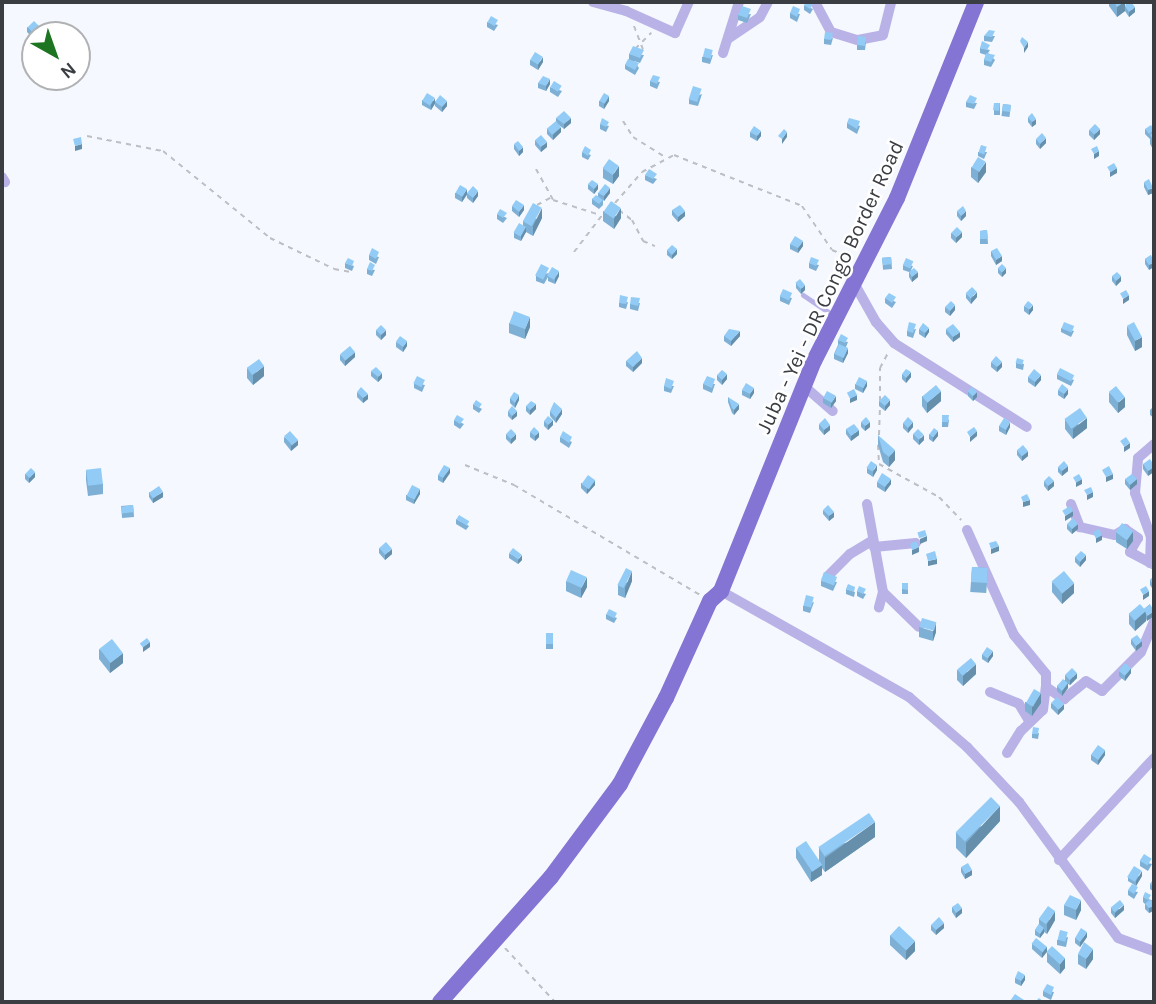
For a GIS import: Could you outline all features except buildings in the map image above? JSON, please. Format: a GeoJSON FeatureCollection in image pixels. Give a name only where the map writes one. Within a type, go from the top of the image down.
{"type":"FeatureCollection","features":[{"type":"Feature","properties":{"kind":"main road","name":"Juba - Yei - DR Congo Border Road"},"geometry":{"type":"LineString","coordinates":[[440,1002],[551,877],[620,784],[716,596],[804,386],[897,198],[976,2]]}},
{"type":"Feature","properties":{"kind":"street"},"geometry":{"type":"LineString","coordinates":[[593,2],[626,11],[675,33],[689,2]]}},
{"type":"Feature","properties":{"kind":"street"},"geometry":{"type":"LineString","coordinates":[[723,53],[739,2]]}},
{"type":"Feature","properties":{"kind":"street"},"geometry":{"type":"LineString","coordinates":[[729,38],[760,17],[768,2]]}},
{"type":"Feature","properties":{"kind":"street"},"geometry":{"type":"LineString","coordinates":[[815,2],[831,32],[858,40],[883,35],[891,2]]}},
{"type":"Feature","properties":{"kind":"street"},"geometry":{"type":"LineString","coordinates":[[854,283],[876,322],[894,343],[1027,427]]}},
{"type":"Feature","properties":{"kind":"street"},"geometry":{"type":"LineString","coordinates":[[804,386],[832,411]]}},
{"type":"Feature","properties":{"kind":"street"},"geometry":{"type":"LineString","coordinates":[[1152,564],[1151,537],[1135,493],[1138,457],[1154,444]]}},
{"type":"Feature","properties":{"kind":"street"},"geometry":{"type":"LineString","coordinates":[[867,504],[883,592],[879,607]]}},
{"type":"Feature","properties":{"kind":"street"},"geometry":{"type":"LineString","coordinates":[[1071,504],[1080,527],[1115,535],[1125,529],[1138,538],[1130,552],[1152,564]]}},
{"type":"Feature","properties":{"kind":"street"},"geometry":{"type":"LineString","coordinates":[[967,530],[1014,635],[1046,674],[1043,710],[1007,753]]}},
{"type":"Feature","properties":{"kind":"street"},"geometry":{"type":"LineString","coordinates":[[828,576],[850,554],[873,544],[916,543]]}},
{"type":"Feature","properties":{"kind":"street"},"geometry":{"type":"LineString","coordinates":[[883,592],[919,627]]}},
{"type":"Feature","properties":{"kind":"street"},"geometry":{"type":"LineString","coordinates":[[716,596],[909,696],[968,747],[1019,802],[1118,938],[1154,951]]}},
{"type":"Feature","properties":{"kind":"street"},"geometry":{"type":"LineString","coordinates":[[1045,687],[1064,699],[1086,681],[1102,691],[1141,652],[1154,621]]}},
{"type":"Feature","properties":{"kind":"street"},"geometry":{"type":"LineString","coordinates":[[990,692],[1019,704],[1031,722]]}},
{"type":"Feature","properties":{"kind":"street"},"geometry":{"type":"LineString","coordinates":[[1059,860],[1154,758]]}},
{"type":"Feature","properties":{"kind":"lane"},"geometry":{"type":"LineString","coordinates":[[803,295],[836,317]]}},
{"type":"Feature","properties":{"kind":"path"},"geometry":{"type":"LineString","coordinates":[[633,22],[644,52]]}},
{"type":"Feature","properties":{"kind":"path"},"geometry":{"type":"LineString","coordinates":[[635,49],[654,30]]}},
{"type":"Feature","properties":{"kind":"path"},"geometry":{"type":"LineString","coordinates":[[623,121],[633,136],[666,158]]}},
{"type":"Feature","properties":{"kind":"path"},"geometry":{"type":"LineString","coordinates":[[88,136],[163,151],[199,176],[270,238],[334,269],[351,272]]}},
{"type":"Feature","properties":{"kind":"path"},"geometry":{"type":"LineString","coordinates":[[573,252],[601,216],[642,172],[674,155],[802,206],[831,250],[850,254],[854,283]]}},
{"type":"Feature","properties":{"kind":"path"},"geometry":{"type":"LineString","coordinates":[[536,169],[551,197],[568,207],[601,216]]}},
{"type":"Feature","properties":{"kind":"path"},"geometry":{"type":"LineString","coordinates":[[536,205],[551,197]]}},
{"type":"Feature","properties":{"kind":"path"},"geometry":{"type":"LineString","coordinates":[[613,205],[632,220],[643,241],[655,246]]}},
{"type":"Feature","properties":{"kind":"path"},"geometry":{"type":"LineString","coordinates":[[894,343],[880,368],[879,464],[955,509],[967,530]]}},
{"type":"Feature","properties":{"kind":"path"},"geometry":{"type":"LineString","coordinates":[[465,465],[514,485],[716,596]]}},
{"type":"Feature","properties":{"kind":"path"},"geometry":{"type":"LineString","coordinates":[[497,939],[555,1002]]}}]}
